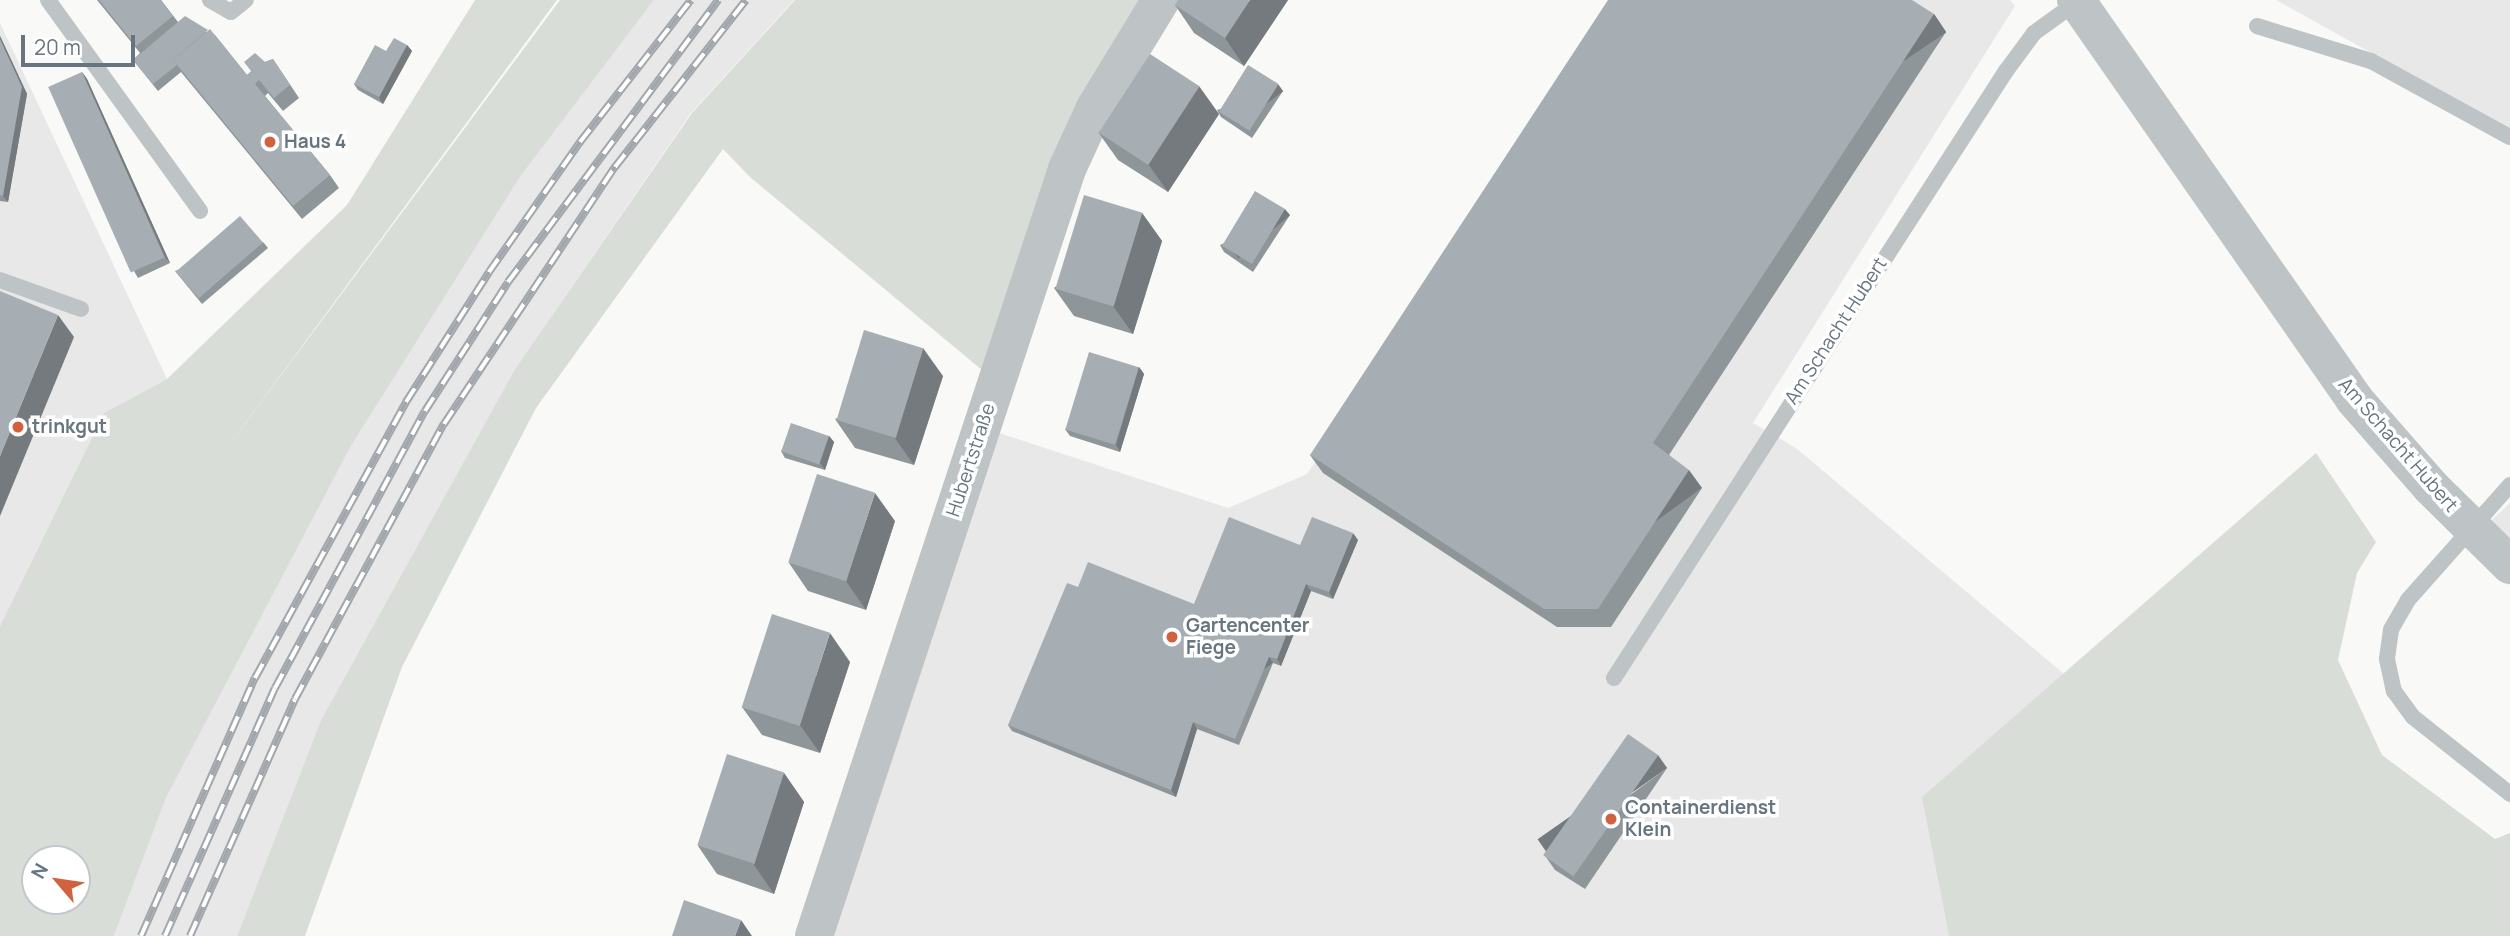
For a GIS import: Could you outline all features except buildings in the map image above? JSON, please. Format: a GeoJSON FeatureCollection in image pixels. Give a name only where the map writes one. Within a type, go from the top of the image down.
{"type":"FeatureCollection","features":[{"type":"Feature","properties":{"kind":"street","name":"Hubertstraße"},"geometry":{"type":"LineString","coordinates":[[814,936],[1067,169],[1095,108],[1161,0]]}},
{"type":"Feature","properties":{"kind":"street","name":"Am Schacht Hubert"},"geometry":{"type":"LineString","coordinates":[[2076,1],[2354,399],[2474,530]]}},
{"type":"Feature","properties":{"kind":"street"},"geometry":{"type":"LineString","coordinates":[[2474,530],[2510,565]]}},
{"type":"Feature","properties":{"kind":"lane"},"geometry":{"type":"LineString","coordinates":[[48,0],[200,211]]}},
{"type":"Feature","properties":{"kind":"lane"},"geometry":{"type":"LineString","coordinates":[[210,0],[231,12],[246,0]]}},
{"type":"Feature","properties":{"kind":"lane","name":"Am Schacht Hubert"},"geometry":{"type":"LineString","coordinates":[[1614,678],[2006,71],[2034,33],[2076,1]]}},
{"type":"Feature","properties":{"kind":"lane"},"geometry":{"type":"LineString","coordinates":[[2257,26],[2371,61],[2510,137]]}},
{"type":"Feature","properties":{"kind":"lane"},"geometry":{"type":"LineString","coordinates":[[0,280],[80,309]]}},
{"type":"Feature","properties":{"kind":"lane"},"geometry":{"type":"LineString","coordinates":[[2474,530],[2510,485]]}},
{"type":"Feature","properties":{"kind":"lane","name":"Am Schacht Hubert"},"geometry":{"type":"LineString","coordinates":[[2474,530],[2407,600],[2392,630],[2387,659],[2394,691],[2413,717],[2510,794]]}},
{"type":"Feature","properties":{"kind":"shaded area"},"geometry":{"type":"Polygon","coordinates":[[[475,0],[557,0],[221,456],[560,0],[654,0],[520,177],[351,446],[166,798],[114,936],[0,936],[0,626],[104,413],[167,379],[347,205],[475,0]]]}},
{"type":"Feature","properties":{"kind":"shaded area"},"geometry":{"type":"Polygon","coordinates":[[[654,0],[794,0],[691,113],[515,369],[321,720],[237,936],[114,936],[166,798],[351,446],[520,177],[654,0]]]}},
{"type":"Feature","properties":{"kind":"shaded area"},"geometry":{"type":"Polygon","coordinates":[[[795,0],[1155,0],[994,380],[750,177],[723,149],[536,408],[402,667],[305,936],[237,936],[321,720],[515,369],[692,113],[795,0]]]}},
{"type":"Feature","properties":{"kind":"shaded area"},"geometry":{"type":"Polygon","coordinates":[[[1629,0],[2010,0],[2015,6],[1753,423],[1796,448],[2064,674],[1923,797],[1949,936],[820,936],[984,428],[1228,508],[1307,474],[1629,0]]]}},
{"type":"Feature","properties":{"kind":"shaded area"},"geometry":{"type":"Polygon","coordinates":[[[2276,0],[2510,0],[2510,130],[2276,0]]]}},
{"type":"Feature","properties":{"kind":"shaded area"},"geometry":{"type":"Polygon","coordinates":[[[0,23],[167,379],[104,413],[0,626],[0,23]]]}},
{"type":"Feature","properties":{"kind":"shaded area"},"geometry":{"type":"Polygon","coordinates":[[[2316,453],[2376,542],[2357,573],[2338,660],[2382,755],[2495,839],[2510,833],[2510,936],[1949,936],[1922,797],[2316,453]]]}},
{"type":"Feature","properties":{"kind":"shaded area"},"geometry":{"type":"Polygon","coordinates":[[[2510,503],[2510,553],[2482,529],[2510,503]]]}},
{"type":"Feature","properties":{"kind":"railway"},"geometry":{"type":"LineString","coordinates":[[141,936],[255,678],[406,402],[489,272],[580,142],[691,0]]}},
{"type":"Feature","properties":{"kind":"railway"},"geometry":{"type":"LineString","coordinates":[[165,936],[275,688],[425,411],[508,282],[718,0]]}},
{"type":"Feature","properties":{"kind":"railway"},"geometry":{"type":"LineString","coordinates":[[190,936],[295,699],[444,424],[615,167],[746,0]]}},
{"type":"Feature","properties":{"kind":"place","name":"Haus 4"},"geometry":{"type":"Point","coordinates":[270,142]}},
{"type":"Feature","properties":{"kind":"place","name":"trinkgut"},"geometry":{"type":"Point","coordinates":[18,427]}},
{"type":"Feature","properties":{"kind":"place","name":"Gartencenter Fiege"},"geometry":{"type":"Point","coordinates":[1172,637]}},
{"type":"Feature","properties":{"kind":"place","name":"Containerdienst Klein"},"geometry":{"type":"Point","coordinates":[1611,819]}}]}
